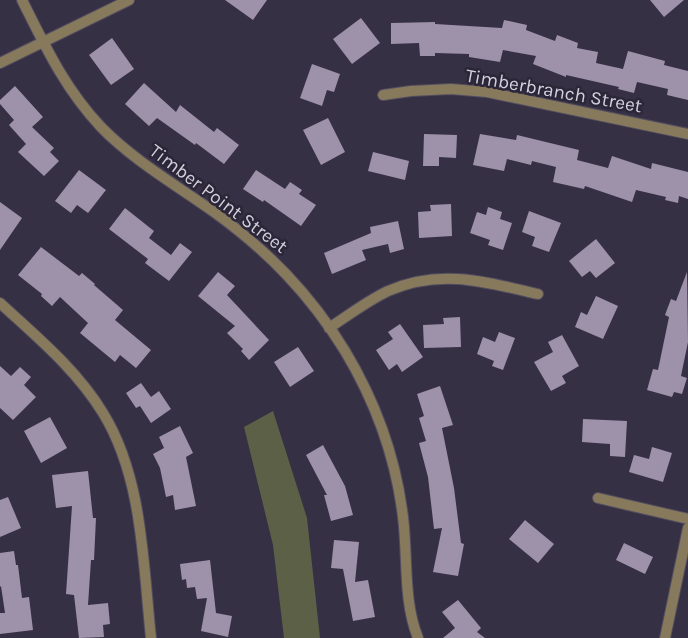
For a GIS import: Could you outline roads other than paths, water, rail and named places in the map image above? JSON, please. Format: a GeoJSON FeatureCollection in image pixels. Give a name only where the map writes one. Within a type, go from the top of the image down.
{"type":"FeatureCollection","features":[{"type":"Feature","properties":{"kind":"street","name":"Timber Point Street"},"geometry":{"type":"LineString","coordinates":[[22,0],[66,84],[102,128],[135,156],[258,246],[284,270],[312,303],[345,351],[366,390],[381,426],[394,471],[403,517],[409,602],[414,629],[418,638]]}},
{"type":"Feature","properties":{"kind":"street"},"geometry":{"type":"LineString","coordinates":[[0,63],[129,0]]}},
{"type":"Feature","properties":{"kind":"street","name":"Timberbranch Street"},"geometry":{"type":"LineString","coordinates":[[383,95],[450,89],[487,92],[688,134]]}},
{"type":"Feature","properties":{"kind":"street"},"geometry":{"type":"LineString","coordinates":[[329,328],[389,291],[419,281],[465,278],[538,294]]}},
{"type":"Feature","properties":{"kind":"street"},"geometry":{"type":"LineString","coordinates":[[0,303],[52,350],[71,370],[103,413],[114,435],[125,461],[138,514],[151,638]]}},
{"type":"Feature","properties":{"kind":"street"},"geometry":{"type":"LineString","coordinates":[[598,498],[688,518]]}},
{"type":"Feature","properties":{"kind":"street"},"geometry":{"type":"LineString","coordinates":[[665,638],[688,528]]}}]}
